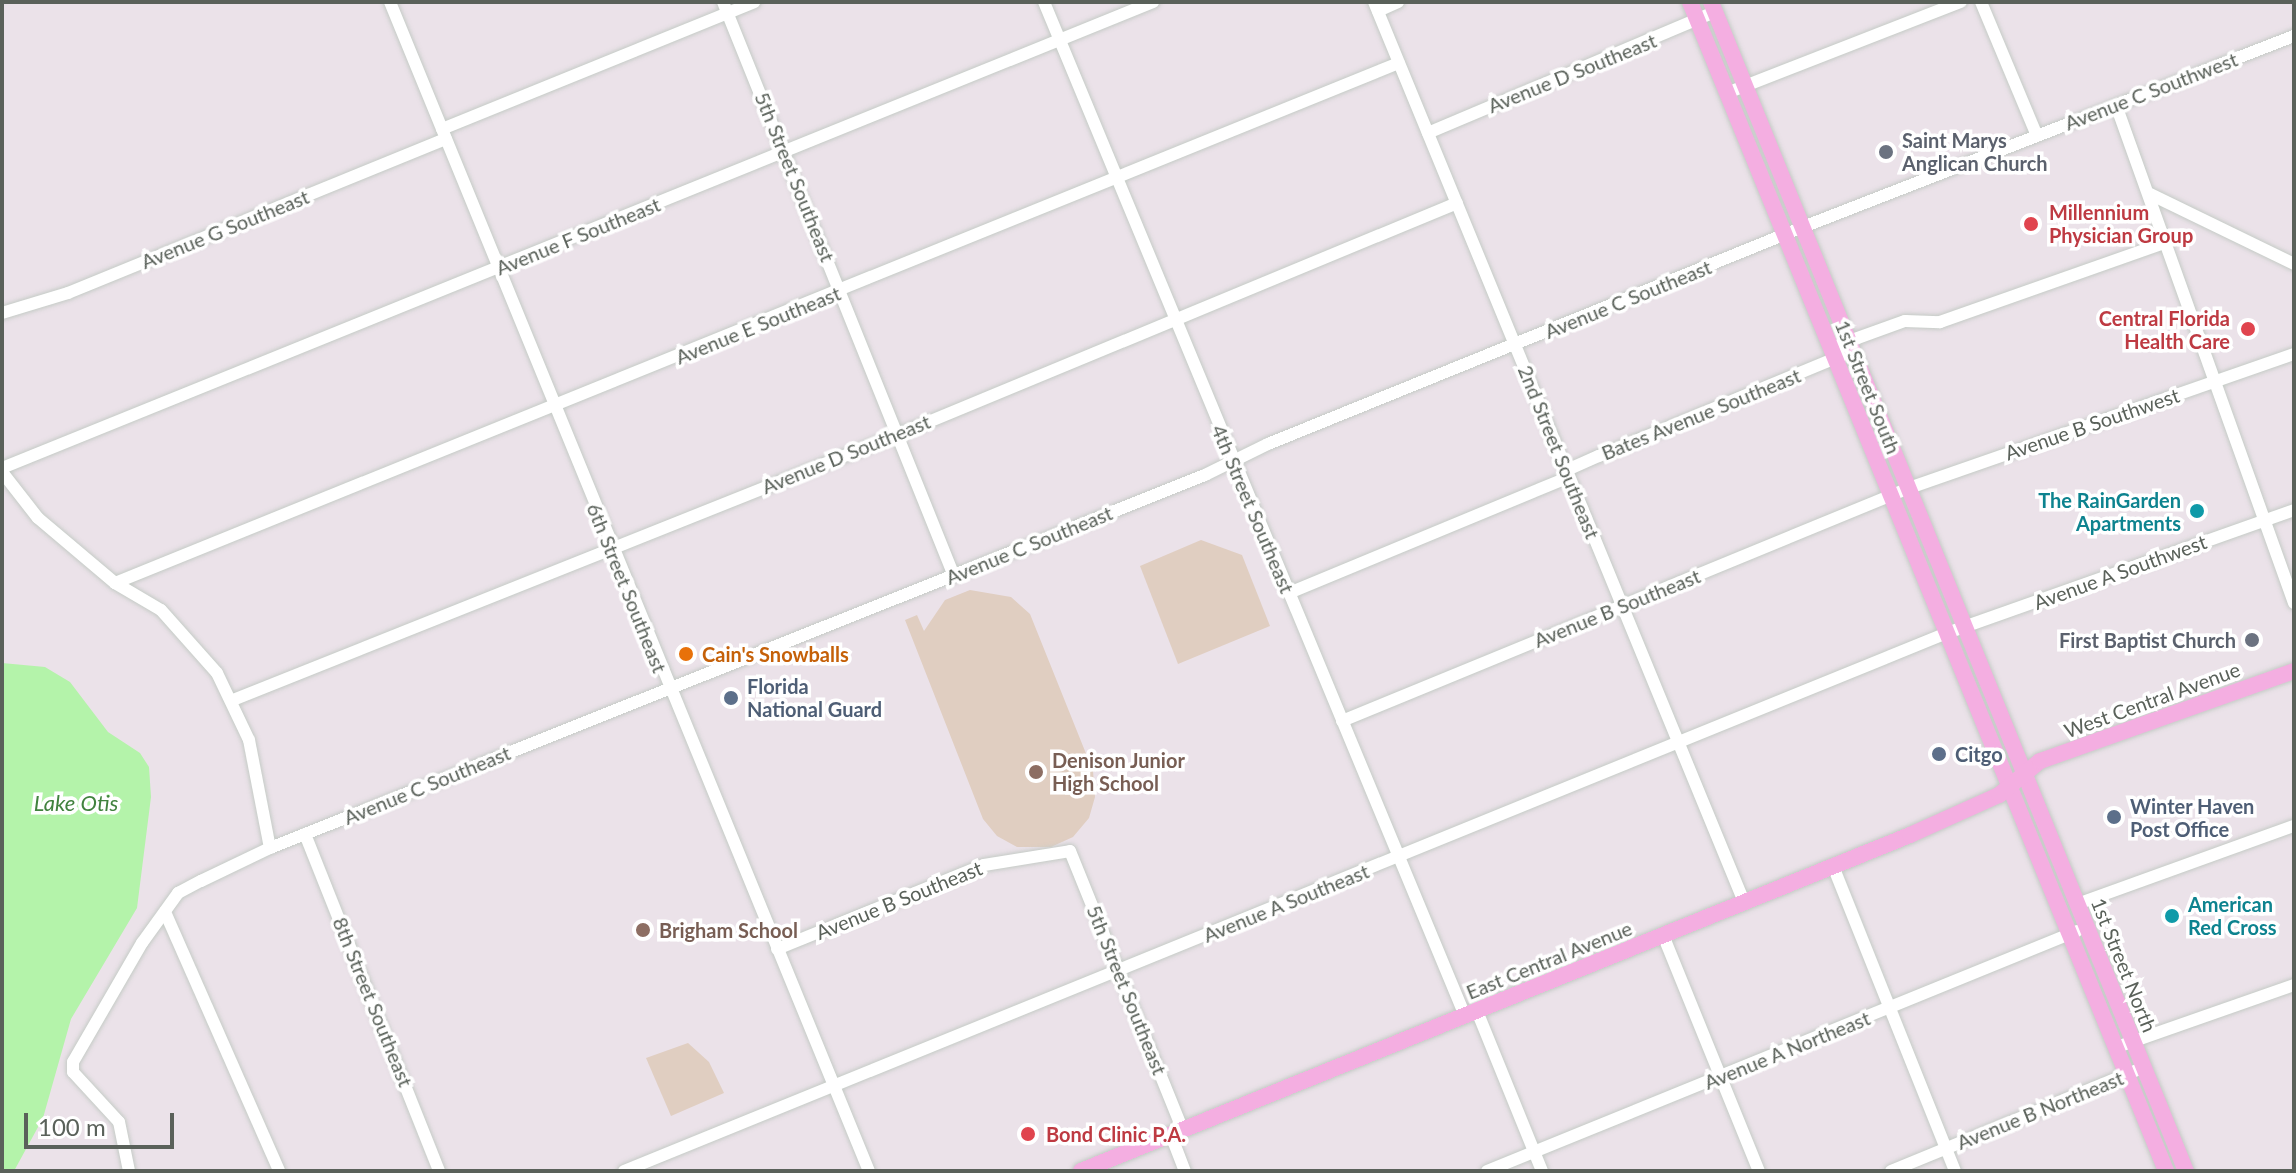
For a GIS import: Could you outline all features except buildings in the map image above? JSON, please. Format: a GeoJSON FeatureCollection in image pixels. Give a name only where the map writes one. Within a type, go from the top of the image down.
{"type":"FeatureCollection","features":[{"type":"Feature","properties":{"kind":"main road","name":"1st Street South"},"geometry":{"type":"LineString","coordinates":[[1690,2],[2011,787]]}},
{"type":"Feature","properties":{"kind":"main road","name":"1st Street South"},"geometry":{"type":"LineString","coordinates":[[1713,7],[2026,773]]}},
{"type":"Feature","properties":{"kind":"main road","name":"West Central Avenue"},"geometry":{"type":"LineString","coordinates":[[2026,773],[2040,761],[2294,671]]}},
{"type":"Feature","properties":{"kind":"main road","name":"East Central Avenue"},"geometry":{"type":"LineString","coordinates":[[1081,1171],[1833,866],[2011,787],[2026,773]]}},
{"type":"Feature","properties":{"kind":"main road","name":"1st Street North"},"geometry":{"type":"LineString","coordinates":[[2026,773],[2077,904],[2079,931]]}},
{"type":"Feature","properties":{"kind":"main road","name":"1st Street North"},"geometry":{"type":"LineString","coordinates":[[2011,787],[2079,931],[2125,1044],[2128,1074],[2166,1171]]}},
{"type":"Feature","properties":{"kind":"main road","name":"1st Street North"},"geometry":{"type":"LineString","coordinates":[[2125,1044],[2144,1067],[2186,1171]]}},
{"type":"Feature","properties":{"kind":"street","name":"6th Street Southeast"},"geometry":{"type":"LineString","coordinates":[[390,2],[553,408],[869,1171]]}},
{"type":"Feature","properties":{"kind":"street","name":"Avenue G Southeast"},"geometry":{"type":"LineString","coordinates":[[2,313],[68,293],[444,134],[726,8],[754,2]]}},
{"type":"Feature","properties":{"kind":"street","name":"4th Street Southeast"},"geometry":{"type":"LineString","coordinates":[[1044,2],[1399,858],[1542,1171]]}},
{"type":"Feature","properties":{"kind":"street","name":"Avenue F Southeast"},"geometry":{"type":"LineString","coordinates":[[2,470],[1153,2]]}},
{"type":"Feature","properties":{"kind":"street"},"geometry":{"type":"LineString","coordinates":[[1376,6],[1398,2]]}},
{"type":"Feature","properties":{"kind":"street"},"geometry":{"type":"LineString","coordinates":[[1727,93],[1961,2]]}},
{"type":"Feature","properties":{"kind":"street"},"geometry":{"type":"LineString","coordinates":[[1981,2],[2037,136]]}},
{"type":"Feature","properties":{"kind":"street","name":"2nd Street Southeast"},"geometry":{"type":"LineString","coordinates":[[1376,6],[1744,902]]}},
{"type":"Feature","properties":{"kind":"street","name":"Avenue D Southeast"},"geometry":{"type":"LineString","coordinates":[[1428,133],[1697,20],[1713,7]]}},
{"type":"Feature","properties":{"kind":"street","name":"5th Street Southeast"},"geometry":{"type":"LineString","coordinates":[[726,8],[954,576]]}},
{"type":"Feature","properties":{"kind":"street","name":"Avenue C Southwest"},"geometry":{"type":"LineString","coordinates":[[1785,235],[2294,36]]}},
{"type":"Feature","properties":{"kind":"street","name":"Avenue E Southeast"},"geometry":{"type":"LineString","coordinates":[[115,583],[841,292],[1399,63]]}},
{"type":"Feature","properties":{"kind":"street"},"geometry":{"type":"LineString","coordinates":[[2116,105],[2294,603]]}},
{"type":"Feature","properties":{"kind":"street"},"geometry":{"type":"LineString","coordinates":[[2150,194],[2294,264]]}},
{"type":"Feature","properties":{"kind":"street","name":"Avenue D Southeast"},"geometry":{"type":"LineString","coordinates":[[233,700],[897,435],[1457,203]]}},
{"type":"Feature","properties":{"kind":"street","name":"Avenue C Southeast"},"geometry":{"type":"LineString","coordinates":[[129,1171],[119,1122],[73,1072],[73,1062],[109,996],[178,893],[270,848],[668,687],[954,576],[1785,235]]}},
{"type":"Feature","properties":{"kind":"street","name":"Bates Avenue Southeast"},"geometry":{"type":"LineString","coordinates":[[1289,593],[1564,479],[1567,470],[1905,321],[1940,322],[2167,242]]}},
{"type":"Feature","properties":{"kind":"street","name":"Avenue B Southwest"},"geometry":{"type":"LineString","coordinates":[[1891,496],[2294,354]]}},
{"type":"Feature","properties":{"kind":"street"},"geometry":{"type":"LineString","coordinates":[[2,470],[38,518],[115,583],[161,610],[189,638],[233,700],[256,762],[270,848]]}},
{"type":"Feature","properties":{"kind":"street","name":"Avenue B Southeast"},"geometry":{"type":"LineString","coordinates":[[1342,721],[1891,496]]}},
{"type":"Feature","properties":{"kind":"street","name":"Avenue A Southwest"},"geometry":{"type":"LineString","coordinates":[[1947,633],[2294,510]]}},
{"type":"Feature","properties":{"kind":"street","name":"Avenue A Southeast"},"geometry":{"type":"LineString","coordinates":[[624,1171],[1947,633]]}},
{"type":"Feature","properties":{"kind":"street"},"geometry":{"type":"LineString","coordinates":[[2077,904],[2294,826]]}},
{"type":"Feature","properties":{"kind":"street","name":"8th Street Southeast"},"geometry":{"type":"LineString","coordinates":[[305,834],[439,1171]]}},
{"type":"Feature","properties":{"kind":"street","name":"5th Street Southeast"},"geometry":{"type":"LineString","coordinates":[[1070,851],[1177,1132],[1185,1171]]}},
{"type":"Feature","properties":{"kind":"street","name":"Avenue B Southeast"},"geometry":{"type":"LineString","coordinates":[[777,949],[992,862],[1070,851]]}},
{"type":"Feature","properties":{"kind":"street"},"geometry":{"type":"LineString","coordinates":[[1833,866],[1955,1171]]}},
{"type":"Feature","properties":{"kind":"street"},"geometry":{"type":"LineString","coordinates":[[165,912],[279,1171]]}},
{"type":"Feature","properties":{"kind":"street","name":"Avenue A Northeast"},"geometry":{"type":"LineString","coordinates":[[1487,1171],[2079,931]]}},
{"type":"Feature","properties":{"kind":"street"},"geometry":{"type":"LineString","coordinates":[[1663,935],[1759,1171]]}},
{"type":"Feature","properties":{"kind":"street"},"geometry":{"type":"LineString","coordinates":[[2125,1044],[2294,985]]}},
{"type":"Feature","properties":{"kind":"street","name":"Avenue B Northeast"},"geometry":{"type":"LineString","coordinates":[[1891,1171],[2144,1067]]}},
{"type":"Feature","properties":{"kind":"shaded area"},"geometry":{"type":"Polygon","coordinates":[[[1201,540],[1242,555],[1270,626],[1178,664],[1140,566],[1201,540]]]}},
{"type":"Feature","properties":{"kind":"shaded area"},"geometry":{"type":"Polygon","coordinates":[[[970,590],[1011,597],[1030,614],[1093,771],[1095,797],[1089,818],[1073,837],[1051,847],[1017,847],[997,836],[983,819],[905,620],[917,615],[924,631],[945,600],[970,590]]]}},
{"type":"Feature","properties":{"kind":"shaded area"},"geometry":{"type":"Polygon","coordinates":[[[688,1043],[709,1062],[724,1093],[671,1116],[646,1058],[688,1043]]]}},
{"type":"Feature","properties":{"kind":"water","name":"Lake Otis"},"geometry":{"type":"Polygon","coordinates":[[[2,663],[45,667],[70,682],[108,732],[140,753],[149,767],[151,797],[137,908],[71,1019],[43,1118],[14,1171],[2,1171],[2,663]]]}},
{"type":"Feature","properties":{"kind":"place","name":"Saint Marys Anglican Church"},"geometry":{"type":"Point","coordinates":[1886,152]}},
{"type":"Feature","properties":{"kind":"place","name":"Millennium Physician Group"},"geometry":{"type":"Point","coordinates":[2031,224]}},
{"type":"Feature","properties":{"kind":"place","name":"Central Florida Health Care"},"geometry":{"type":"Point","coordinates":[2248,329]}},
{"type":"Feature","properties":{"kind":"place","name":"The RainGarden Apartments"},"geometry":{"type":"Point","coordinates":[2197,511]}},
{"type":"Feature","properties":{"kind":"place","name":"First Baptist Church"},"geometry":{"type":"Point","coordinates":[2252,640]}},
{"type":"Feature","properties":{"kind":"place","name":"Cain's Snowballs"},"geometry":{"type":"Point","coordinates":[686,654]}},
{"type":"Feature","properties":{"kind":"place","name":"Florida National Guard"},"geometry":{"type":"Point","coordinates":[731,698]}},
{"type":"Feature","properties":{"kind":"place","name":"Citgo"},"geometry":{"type":"Point","coordinates":[1939,754]}},
{"type":"Feature","properties":{"kind":"place","name":"Denison Junior High School"},"geometry":{"type":"Point","coordinates":[1036,772]}},
{"type":"Feature","properties":{"kind":"place","name":"Winter Haven Post Office"},"geometry":{"type":"Point","coordinates":[2114,817]}},
{"type":"Feature","properties":{"kind":"place","name":"American Red Cross"},"geometry":{"type":"Point","coordinates":[2172,916]}},
{"type":"Feature","properties":{"kind":"place","name":"Brigham School"},"geometry":{"type":"Point","coordinates":[643,930]}},
{"type":"Feature","properties":{"kind":"place","name":"Bond Clinic P.A."},"geometry":{"type":"Point","coordinates":[1028,1134]}}]}
